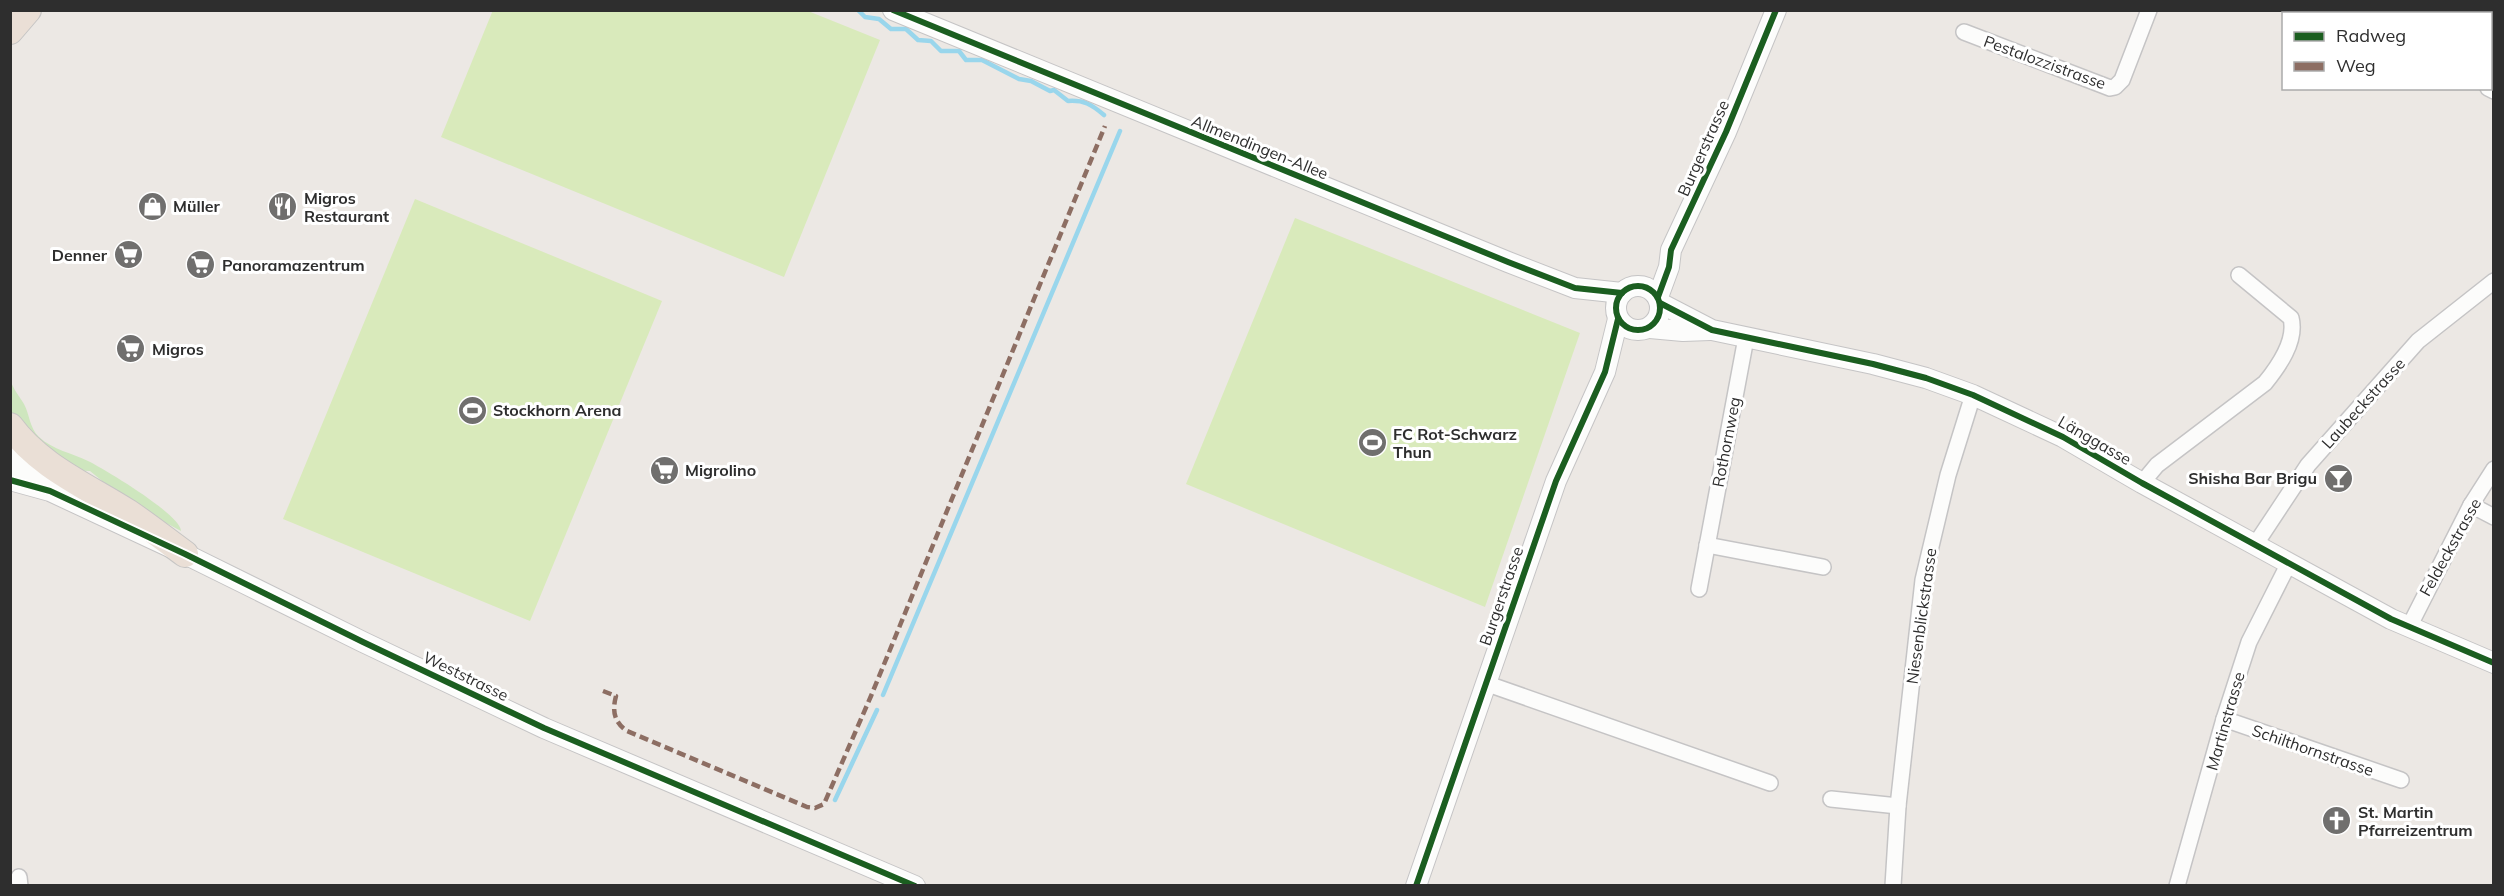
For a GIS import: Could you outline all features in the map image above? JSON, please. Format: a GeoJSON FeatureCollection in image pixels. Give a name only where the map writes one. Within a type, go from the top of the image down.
{"type":"FeatureCollection","features":[{"type":"Feature","properties":{"kind":"highway"},"geometry":{"type":"LineString","coordinates":[[10,31],[27,10]]}},
{"type":"Feature","properties":{"kind":"highway"},"geometry":{"type":"LineString","coordinates":[[10,426],[25,444],[49,464],[129,513],[185,554]]}},
{"type":"Feature","properties":{"kind":"main road","name":"Allmendingen-Allee"},"geometry":{"type":"LineString","coordinates":[[893,10],[1575,288],[1617,317]]}},
{"type":"Feature","properties":{"kind":"main road","name":"Burgerstrasse"},"geometry":{"type":"LineString","coordinates":[[1659,300],[1669,267],[1671,250],[1726,132],[1776,10]]}},
{"type":"Feature","properties":{"kind":"main road","name":"Burgerstrasse"},"geometry":{"type":"LineString","coordinates":[[1629,289],[1671,250]]}},
{"type":"Feature","properties":{"kind":"main road","name":"Allmendingen-Allee"},"geometry":{"type":"LineString","coordinates":[[1575,288],[1629,289]]}},
{"type":"Feature","properties":{"kind":"main road"},"geometry":{"type":"LineString","coordinates":[[1629,289],[1651,290],[1659,300],[1659,317],[1645,329],[1628,329],[1617,317],[1616,303],[1629,289]]}},
{"type":"Feature","properties":{"kind":"main road","name":"Länggasse"},"geometry":{"type":"LineString","coordinates":[[1659,300],[1712,330]]}},
{"type":"Feature","properties":{"kind":"main road","name":"Burgerstrasse"},"geometry":{"type":"LineString","coordinates":[[1416,885],[1556,481],[1605,372],[1617,317]]}},
{"type":"Feature","properties":{"kind":"main road","name":"Burgerstrasse"},"geometry":{"type":"LineString","coordinates":[[1605,372],[1645,329]]}},
{"type":"Feature","properties":{"kind":"main road","name":"Länggasse"},"geometry":{"type":"LineString","coordinates":[[1645,329],[1712,330],[1873,364],[1926,378],[1973,395],[2063,437],[2142,483],[2409,627],[2493,663]]}},
{"type":"Feature","properties":{"kind":"main road","name":"Weststrasse"},"geometry":{"type":"LineString","coordinates":[[10,457],[50,491]]}},
{"type":"Feature","properties":{"kind":"main road","name":"Weststrasse"},"geometry":{"type":"LineString","coordinates":[[11,480],[50,491],[544,728],[915,885]]}},
{"type":"Feature","properties":{"kind":"street","name":"Pestalozzistrasse"},"geometry":{"type":"LineString","coordinates":[[1964,32],[2110,88],[2115,87],[2122,80],[2150,10]]}},
{"type":"Feature","properties":{"kind":"street","name":"Länggasse"},"geometry":{"type":"LineString","coordinates":[[2142,483],[2157,465],[2265,383],[2278,366],[2293,326],[2291,318],[2239,276]]}},
{"type":"Feature","properties":{"kind":"street","name":"Laubeckstrasse"},"geometry":{"type":"LineString","coordinates":[[2255,545],[2308,465],[2418,341],[2493,281]]}},
{"type":"Feature","properties":{"kind":"street","name":"Rothornweg"},"geometry":{"type":"LineString","coordinates":[[1699,589],[1746,338]]}},
{"type":"Feature","properties":{"kind":"street","name":"Niesenblickstrasse"},"geometry":{"type":"LineString","coordinates":[[1893,885],[1898,806],[1923,580],[1947,476],[1973,395]]}},
{"type":"Feature","properties":{"kind":"street","name":"Feldeckstrasse"},"geometry":{"type":"LineString","coordinates":[[2409,627],[2471,505],[2493,469]]}},
{"type":"Feature","properties":{"kind":"street"},"geometry":{"type":"LineString","coordinates":[[2471,505],[2493,517]]}},
{"type":"Feature","properties":{"kind":"street"},"geometry":{"type":"LineString","coordinates":[[1707,545],[1823,567]]}},
{"type":"Feature","properties":{"kind":"street","name":"Martinstrasse"},"geometry":{"type":"LineString","coordinates":[[2177,885],[2224,719],[2249,642],[2289,563]]}},
{"type":"Feature","properties":{"kind":"street"},"geometry":{"type":"LineString","coordinates":[[1485,683],[1770,783]]}},
{"type":"Feature","properties":{"kind":"street","name":"Schilthornstrasse"},"geometry":{"type":"LineString","coordinates":[[2224,719],[2401,780]]}},
{"type":"Feature","properties":{"kind":"street"},"geometry":{"type":"LineString","coordinates":[[1832,799],[1898,806]]}},
{"type":"Feature","properties":{"kind":"green space"},"geometry":{"type":"Polygon","coordinates":[[[493,10],[808,11],[880,40],[784,277],[441,137],[493,10]]]}},
{"type":"Feature","properties":{"kind":"green space","name":"Stockhorn Arena"},"geometry":{"type":"Polygon","coordinates":[[[415,199],[662,301],[530,621],[283,519],[415,199]]]}},
{"type":"Feature","properties":{"kind":"green space","name":"FC Rot-Schwarz Thun"},"geometry":{"type":"Polygon","coordinates":[[[1295,218],[1580,333],[1485,607],[1186,484],[1295,218]]]}},
{"type":"Feature","properties":{"kind":"green space"},"geometry":{"type":"Polygon","coordinates":[[[10,380],[39,437],[56,448],[97,466],[141,493],[169,515],[181,531],[129,503],[90,471],[64,470],[11,415],[10,380]]]}},
{"type":"Feature","properties":{"kind":"waterway"},"geometry":{"type":"LineString","coordinates":[[858,10],[865,17],[879,19],[891,29],[906,29],[918,40],[931,41],[941,51],[959,51],[966,60],[982,60],[1019,79],[1031,81],[1050,91],[1054,90],[1068,101],[1087,104],[1104,115]]}},
{"type":"Feature","properties":{"kind":"waterway"},"geometry":{"type":"LineString","coordinates":[[883,695],[1120,131]]}},
{"type":"Feature","properties":{"kind":"waterway"},"geometry":{"type":"LineString","coordinates":[[835,800],[877,710]]}},
{"type":"Feature","properties":{"kind":"marked path"},"geometry":{"type":"LineString","coordinates":[[603,691],[616,696],[615,716],[619,724],[627,731],[807,807],[815,808],[824,804],[871,696],[1105,126]]}},
{"type":"Feature","properties":{"kind":"cycle path"},"geometry":{"type":"LineString","coordinates":[[893,10],[1508,262],[1575,288],[1622,293]]}},
{"type":"Feature","properties":{"kind":"cycle path"},"geometry":{"type":"LineString","coordinates":[[1658,297],[1669,267],[1671,250],[1726,132],[1776,10]]}},
{"type":"Feature","properties":{"kind":"cycle path"},"geometry":{"type":"LineString","coordinates":[[1638,286],[1647,287],[1654,292],[1659,299],[1660,308],[1659,317],[1654,324],[1647,329],[1638,330],[1629,329],[1622,324],[1617,317],[1616,308],[1617,299],[1622,292],[1629,287],[1638,286]]}},
{"type":"Feature","properties":{"kind":"cycle path"},"geometry":{"type":"LineString","coordinates":[[1660,303],[1712,330],[1873,364],[1926,378],[1973,395],[2063,437],[2142,483],[2391,619],[2494,663]]}},
{"type":"Feature","properties":{"kind":"cycle path"},"geometry":{"type":"LineString","coordinates":[[1416,886],[1556,481],[1605,372],[1618,319]]}},
{"type":"Feature","properties":{"kind":"cycle path"},"geometry":{"type":"LineString","coordinates":[[10,480],[50,491],[544,728],[915,886]]}},
{"type":"Feature","properties":{"kind":"place","name":"Müller"},"geometry":{"type":"Point","coordinates":[152,206]}},
{"type":"Feature","properties":{"kind":"place","name":"Migros Restaurant"},"geometry":{"type":"Point","coordinates":[283,207]}},
{"type":"Feature","properties":{"kind":"place","name":"Denner"},"geometry":{"type":"Point","coordinates":[128,255]}},
{"type":"Feature","properties":{"kind":"place","name":"Panoramazentrum"},"geometry":{"type":"Point","coordinates":[201,265]}},
{"type":"Feature","properties":{"kind":"place","name":"Migros"},"geometry":{"type":"Point","coordinates":[131,349]}},
{"type":"Feature","properties":{"kind":"place","name":"Stockhorn Arena"},"geometry":{"type":"Point","coordinates":[472,410]}},
{"type":"Feature","properties":{"kind":"place","name":"FC Rot-Schwarz Thun"},"geometry":{"type":"Point","coordinates":[1372,443]}},
{"type":"Feature","properties":{"kind":"place","name":"Migrolino"},"geometry":{"type":"Point","coordinates":[664,470]}},
{"type":"Feature","properties":{"kind":"place","name":"Shisha Bar Brigu"},"geometry":{"type":"Point","coordinates":[2338,478]}},
{"type":"Feature","properties":{"kind":"place","name":"St. Martin Pfarreizentrum"},"geometry":{"type":"Point","coordinates":[2337,821]}}]}
